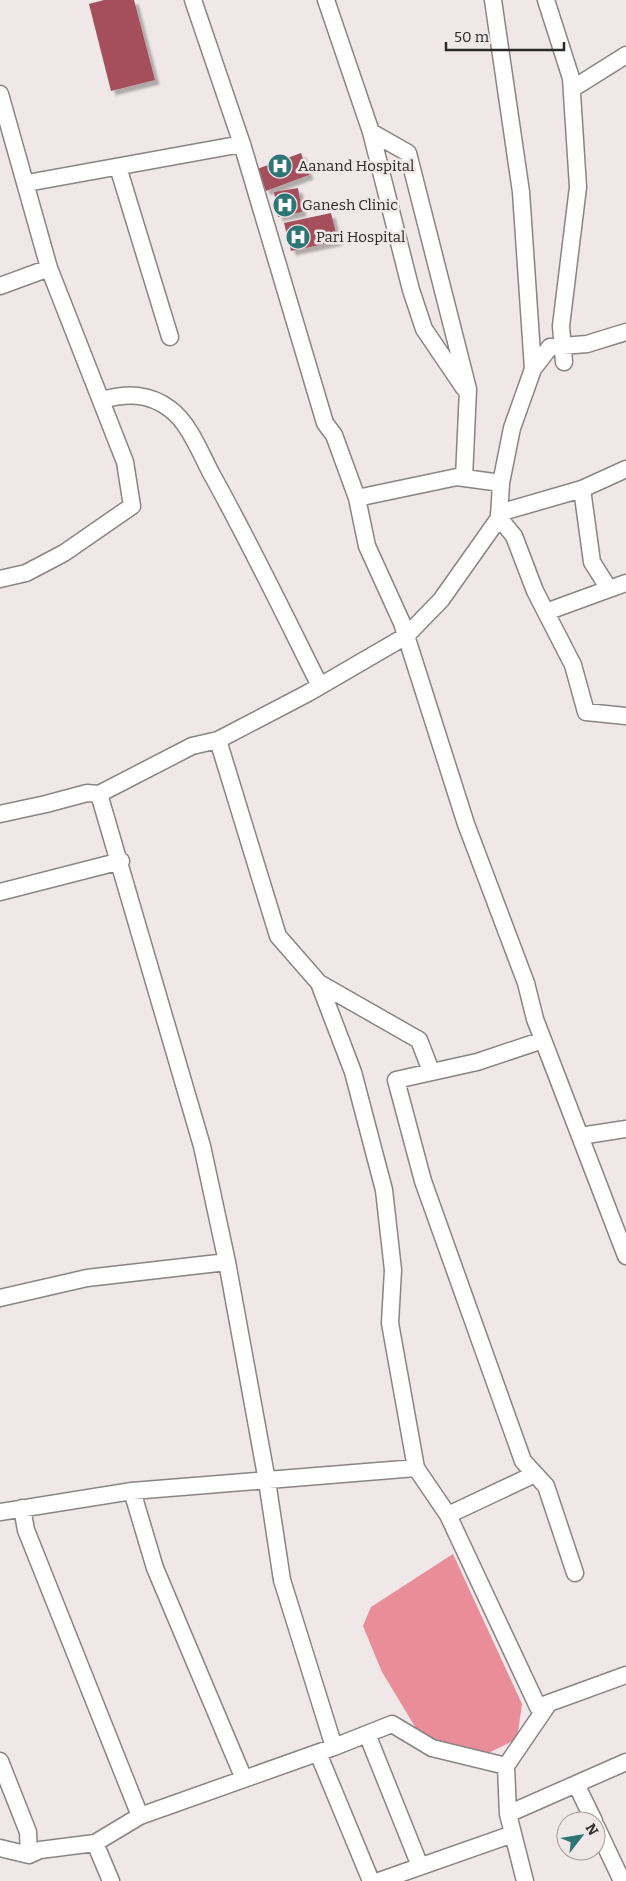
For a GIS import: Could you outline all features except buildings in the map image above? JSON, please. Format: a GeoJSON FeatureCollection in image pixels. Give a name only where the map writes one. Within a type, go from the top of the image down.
{"type":"FeatureCollection","features":[{"type":"Feature","properties":{"kind":"street"},"geometry":{"type":"LineString","coordinates":[[193,0],[242,144],[325,422],[334,435],[358,498],[367,546],[406,636],[466,824],[526,983],[543,1040],[580,1136],[619,1218],[626,1256]]}},
{"type":"Feature","properties":{"kind":"street"},"geometry":{"type":"LineString","coordinates":[[326,0],[371,132],[411,290],[424,329],[464,388],[468,389]]}},
{"type":"Feature","properties":{"kind":"street"},"geometry":{"type":"LineString","coordinates":[[494,0],[521,192],[533,368]]}},
{"type":"Feature","properties":{"kind":"street"},"geometry":{"type":"LineString","coordinates":[[546,0],[571,78],[578,187],[561,326],[564,362]]}},
{"type":"Feature","properties":{"kind":"street"},"geometry":{"type":"LineString","coordinates":[[572,89],[626,55]]}},
{"type":"Feature","properties":{"kind":"street"},"geometry":{"type":"LineString","coordinates":[[0,94],[27,183],[49,268],[102,400],[124,462],[132,506],[64,554],[26,573],[0,579]]}},
{"type":"Feature","properties":{"kind":"street"},"geometry":{"type":"LineString","coordinates":[[371,132],[408,153],[468,389],[464,478]]}},
{"type":"Feature","properties":{"kind":"street"},"geometry":{"type":"LineString","coordinates":[[27,183],[242,144]]}},
{"type":"Feature","properties":{"kind":"street"},"geometry":{"type":"LineString","coordinates":[[118,167],[170,337]]}},
{"type":"Feature","properties":{"kind":"street"},"geometry":{"type":"LineString","coordinates":[[0,286],[49,268]]}},
{"type":"Feature","properties":{"kind":"street"},"geometry":{"type":"LineString","coordinates":[[0,814],[46,804],[87,792],[99,794],[192,746],[218,740],[320,686],[406,636],[441,600],[499,515],[501,483],[512,428],[533,368],[550,347],[587,344],[626,332]]}},
{"type":"Feature","properties":{"kind":"street"},"geometry":{"type":"LineString","coordinates":[[102,400],[122,395],[145,396],[171,410],[187,429],[236,518],[320,686]]}},
{"type":"Feature","properties":{"kind":"street"},"geometry":{"type":"LineString","coordinates":[[499,515],[582,489],[626,469]]}},
{"type":"Feature","properties":{"kind":"street"},"geometry":{"type":"LineString","coordinates":[[358,498],[457,477],[501,483]]}},
{"type":"Feature","properties":{"kind":"street"},"geometry":{"type":"LineString","coordinates":[[582,489],[592,562],[609,589]]}},
{"type":"Feature","properties":{"kind":"street"},"geometry":{"type":"LineString","coordinates":[[499,515],[514,536],[546,612],[573,665],[586,712],[626,716]]}},
{"type":"Feature","properties":{"kind":"street"},"geometry":{"type":"LineString","coordinates":[[546,612],[626,583]]}},
{"type":"Feature","properties":{"kind":"street"},"geometry":{"type":"LineString","coordinates":[[218,740],[278,936],[318,983],[353,1072],[384,1190],[393,1270],[390,1324],[416,1468],[448,1514],[538,1707],[626,1675]]}},
{"type":"Feature","properties":{"kind":"street"},"geometry":{"type":"LineString","coordinates":[[99,794],[121,862],[202,1146],[227,1262],[267,1481],[282,1580],[334,1747]]}},
{"type":"Feature","properties":{"kind":"street"},"geometry":{"type":"LineString","coordinates":[[0,892],[121,862]]}},
{"type":"Feature","properties":{"kind":"street"},"geometry":{"type":"LineString","coordinates":[[318,983],[419,1040],[431,1071]]}},
{"type":"Feature","properties":{"kind":"street"},"geometry":{"type":"LineString","coordinates":[[543,1040],[477,1062],[396,1080],[423,1181],[523,1461],[546,1486],[575,1573]]}},
{"type":"Feature","properties":{"kind":"street"},"geometry":{"type":"LineString","coordinates":[[580,1136],[626,1129]]}},
{"type":"Feature","properties":{"kind":"street"},"geometry":{"type":"LineString","coordinates":[[0,1298],[87,1278],[227,1262]]}},
{"type":"Feature","properties":{"kind":"street"},"geometry":{"type":"LineString","coordinates":[[0,1512],[132,1491],[416,1468]]}},
{"type":"Feature","properties":{"kind":"street"},"geometry":{"type":"LineString","coordinates":[[448,1514],[534,1474]]}},
{"type":"Feature","properties":{"kind":"street"},"geometry":{"type":"LineString","coordinates":[[132,1491],[155,1568],[244,1779]]}},
{"type":"Feature","properties":{"kind":"street"},"geometry":{"type":"LineString","coordinates":[[22,1508],[26,1530],[140,1816]]}},
{"type":"Feature","properties":{"kind":"street"},"geometry":{"type":"LineString","coordinates":[[525,1881],[508,1814],[506,1766],[549,1703]]}},
{"type":"Feature","properties":{"kind":"street"},"geometry":{"type":"LineString","coordinates":[[0,1848],[29,1855],[40,1850],[95,1843],[140,1816],[318,1753],[392,1724],[432,1748],[506,1766]]}},
{"type":"Feature","properties":{"kind":"street"},"geometry":{"type":"LineString","coordinates":[[367,1734],[420,1866]]}},
{"type":"Feature","properties":{"kind":"street"},"geometry":{"type":"LineString","coordinates":[[318,1753],[371,1881]]}},
{"type":"Feature","properties":{"kind":"street"},"geometry":{"type":"LineString","coordinates":[[0,1761],[28,1832],[29,1855]]}},
{"type":"Feature","properties":{"kind":"street"},"geometry":{"type":"LineString","coordinates":[[508,1814],[626,1762]]}},
{"type":"Feature","properties":{"kind":"street"},"geometry":{"type":"LineString","coordinates":[[576,1784],[589,1811]]}},
{"type":"Feature","properties":{"kind":"street"},"geometry":{"type":"LineString","coordinates":[[379,1881],[513,1834]]}},
{"type":"Feature","properties":{"kind":"street"},"geometry":{"type":"LineString","coordinates":[[95,1843],[111,1881]]}},
{"type":"Feature","properties":{"kind":"street"},"geometry":{"type":"LineString","coordinates":[[606,1847],[622,1881]]}},
{"type":"Feature","properties":{"kind":"shaded area"},"geometry":{"type":"Polygon","coordinates":[[[453,1554],[522,1704],[517,1739],[486,1754],[434,1758],[382,1672],[363,1626],[371,1607],[453,1554]]]}},
{"type":"Feature","properties":{"kind":"place","name":"Aanand Hospital"},"geometry":{"type":"Point","coordinates":[280,166]}},
{"type":"Feature","properties":{"kind":"place","name":"Ganesh Clinic"},"geometry":{"type":"Point","coordinates":[285,205]}},
{"type":"Feature","properties":{"kind":"place","name":"Pari Hospital"},"geometry":{"type":"Point","coordinates":[298,237]}}]}
